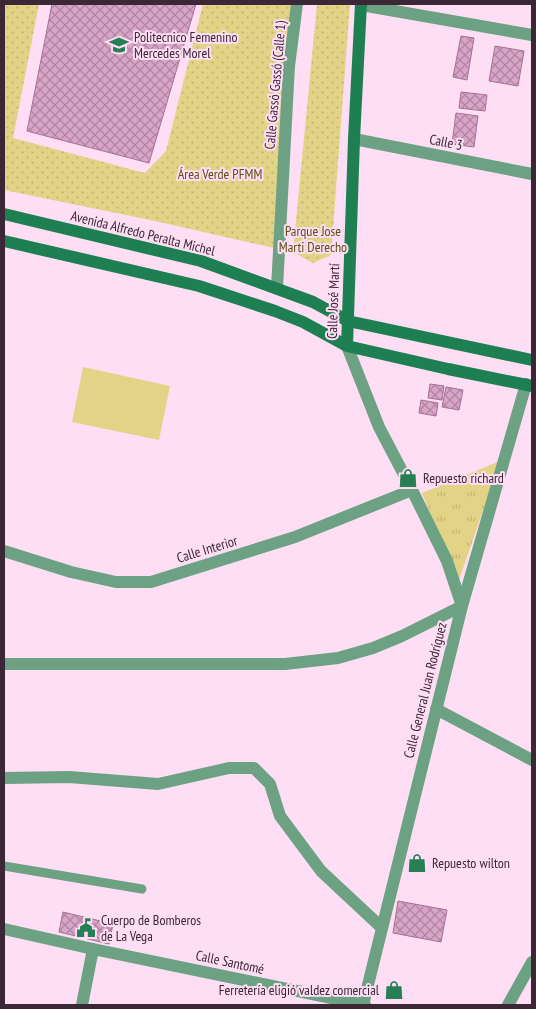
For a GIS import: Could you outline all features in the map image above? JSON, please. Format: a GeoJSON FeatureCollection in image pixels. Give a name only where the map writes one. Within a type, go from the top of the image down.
{"type":"FeatureCollection","features":[{"type":"Feature","properties":{"kind":"main road","name":"Calle José Martí"},"geometry":{"type":"LineString","coordinates":[[347,346],[361,4]]}},
{"type":"Feature","properties":{"kind":"main road","name":"Avenida Alfredo Peralta Michel"},"geometry":{"type":"LineString","coordinates":[[4,214],[201,261],[313,302],[348,322],[532,359]]}},
{"type":"Feature","properties":{"kind":"main road"},"geometry":{"type":"LineString","coordinates":[[4,241],[199,286],[303,322],[347,346],[529,385]]}},
{"type":"Feature","properties":{"kind":"street","name":"Calle Gassó Gassó (Calle 1)"},"geometry":{"type":"LineString","coordinates":[[277,288],[289,66],[297,4]]}},
{"type":"Feature","properties":{"kind":"street"},"geometry":{"type":"LineString","coordinates":[[361,4],[532,35]]}},
{"type":"Feature","properties":{"kind":"street","name":"Calle 3"},"geometry":{"type":"LineString","coordinates":[[354,139],[532,174]]}},
{"type":"Feature","properties":{"kind":"street","name":"Calle José Martí"},"geometry":{"type":"LineString","coordinates":[[347,346],[378,427],[412,490],[447,562],[462,606]]}},
{"type":"Feature","properties":{"kind":"street","name":"Calle General Juan Rodríguez"},"geometry":{"type":"LineString","coordinates":[[364,1005],[381,928],[462,606],[529,385]]}},
{"type":"Feature","properties":{"kind":"street","name":"Calle Interior"},"geometry":{"type":"LineString","coordinates":[[4,551],[71,572],[116,582],[150,582],[295,537],[412,490]]}},
{"type":"Feature","properties":{"kind":"street"},"geometry":{"type":"LineString","coordinates":[[4,664],[284,664],[338,658],[373,648],[402,636],[462,606]]}},
{"type":"Feature","properties":{"kind":"street"},"geometry":{"type":"LineString","coordinates":[[436,709],[532,760]]}},
{"type":"Feature","properties":{"kind":"street"},"geometry":{"type":"LineString","coordinates":[[4,778],[69,777],[158,784],[229,768],[254,768],[270,784],[280,816],[321,871],[381,928]]}},
{"type":"Feature","properties":{"kind":"street","name":"Calle Santomé"},"geometry":{"type":"LineString","coordinates":[[4,929],[93,950],[364,1005]]}},
{"type":"Feature","properties":{"kind":"street"},"geometry":{"type":"LineString","coordinates":[[82,1005],[93,950]]}},
{"type":"Feature","properties":{"kind":"street"},"geometry":{"type":"LineString","coordinates":[[508,1005],[532,962]]}},
{"type":"Feature","properties":{"kind":"lane"},"geometry":{"type":"LineString","coordinates":[[4,866],[142,889]]}},
{"type":"Feature","properties":{"kind":"green space","name":"Área Verde PFMM"},"geometry":{"type":"Polygon","coordinates":[[[4,4],[39,4],[13,138],[145,173],[166,151],[203,4],[291,4],[274,248],[4,190],[4,4]]]}},
{"type":"Feature","properties":{"kind":"green space","name":"Parque Jose Marti Derecho"},"geometry":{"type":"Polygon","coordinates":[[[317,4],[350,4],[331,255],[313,263],[293,252],[317,4]]]}},
{"type":"Feature","properties":{"kind":"green space"},"geometry":{"type":"Polygon","coordinates":[[[83,367],[170,386],[159,440],[72,422],[83,367]]]}},
{"type":"Feature","properties":{"kind":"green space"},"geometry":{"type":"Polygon","coordinates":[[[500,461],[458,583],[422,493],[500,461]]]}},
{"type":"Feature","properties":{"kind":"building"},"geometry":{"type":"Polygon","coordinates":[[[52,4],[196,4],[149,163],[27,131],[52,4]]]}},
{"type":"Feature","properties":{"kind":"building"},"geometry":{"type":"Polygon","coordinates":[[[461,36],[474,38],[467,80],[453,77],[461,36]]]}},
{"type":"Feature","properties":{"kind":"building"},"geometry":{"type":"Polygon","coordinates":[[[495,46],[524,51],[518,86],[489,81],[495,46]]]}},
{"type":"Feature","properties":{"kind":"building"},"geometry":{"type":"Polygon","coordinates":[[[461,92],[487,95],[485,111],[459,108],[461,92]]]}},
{"type":"Feature","properties":{"kind":"building"},"geometry":{"type":"Polygon","coordinates":[[[456,113],[478,116],[474,147],[452,144],[456,113]]]}},
{"type":"Feature","properties":{"kind":"building"},"geometry":{"type":"Polygon","coordinates":[[[430,384],[444,386],[442,400],[428,398],[430,384]]]}},
{"type":"Feature","properties":{"kind":"building"},"geometry":{"type":"Polygon","coordinates":[[[446,387],[463,390],[459,410],[442,407],[446,387]]]}},
{"type":"Feature","properties":{"kind":"building"},"geometry":{"type":"Polygon","coordinates":[[[421,400],[438,403],[436,416],[419,413],[421,400]]]}},
{"type":"Feature","properties":{"kind":"building"},"geometry":{"type":"Polygon","coordinates":[[[398,901],[447,910],[441,942],[393,933],[398,901]]]}},
{"type":"Feature","properties":{"kind":"building","name":"Cuerpo de Bomberos de La Vega"},"geometry":{"type":"Polygon","coordinates":[[[63,912],[113,924],[109,944],[59,932],[63,912]]]}},
{"type":"Feature","properties":{"kind":"place","name":"Politecnico Femenino Mercedes Morel"},"geometry":{"type":"Point","coordinates":[119,45]}},
{"type":"Feature","properties":{"kind":"place","name":"Repuesto richard"},"geometry":{"type":"Point","coordinates":[408,478]}},
{"type":"Feature","properties":{"kind":"place","name":"Repuesto wilton"},"geometry":{"type":"Point","coordinates":[417,863]}},
{"type":"Feature","properties":{"kind":"place","name":"Cuerpo de Bomberos de La Vega"},"geometry":{"type":"Point","coordinates":[86,928]}},
{"type":"Feature","properties":{"kind":"place","name":"Ferretería eligió valdez comercial"},"geometry":{"type":"Point","coordinates":[394,990]}}]}
